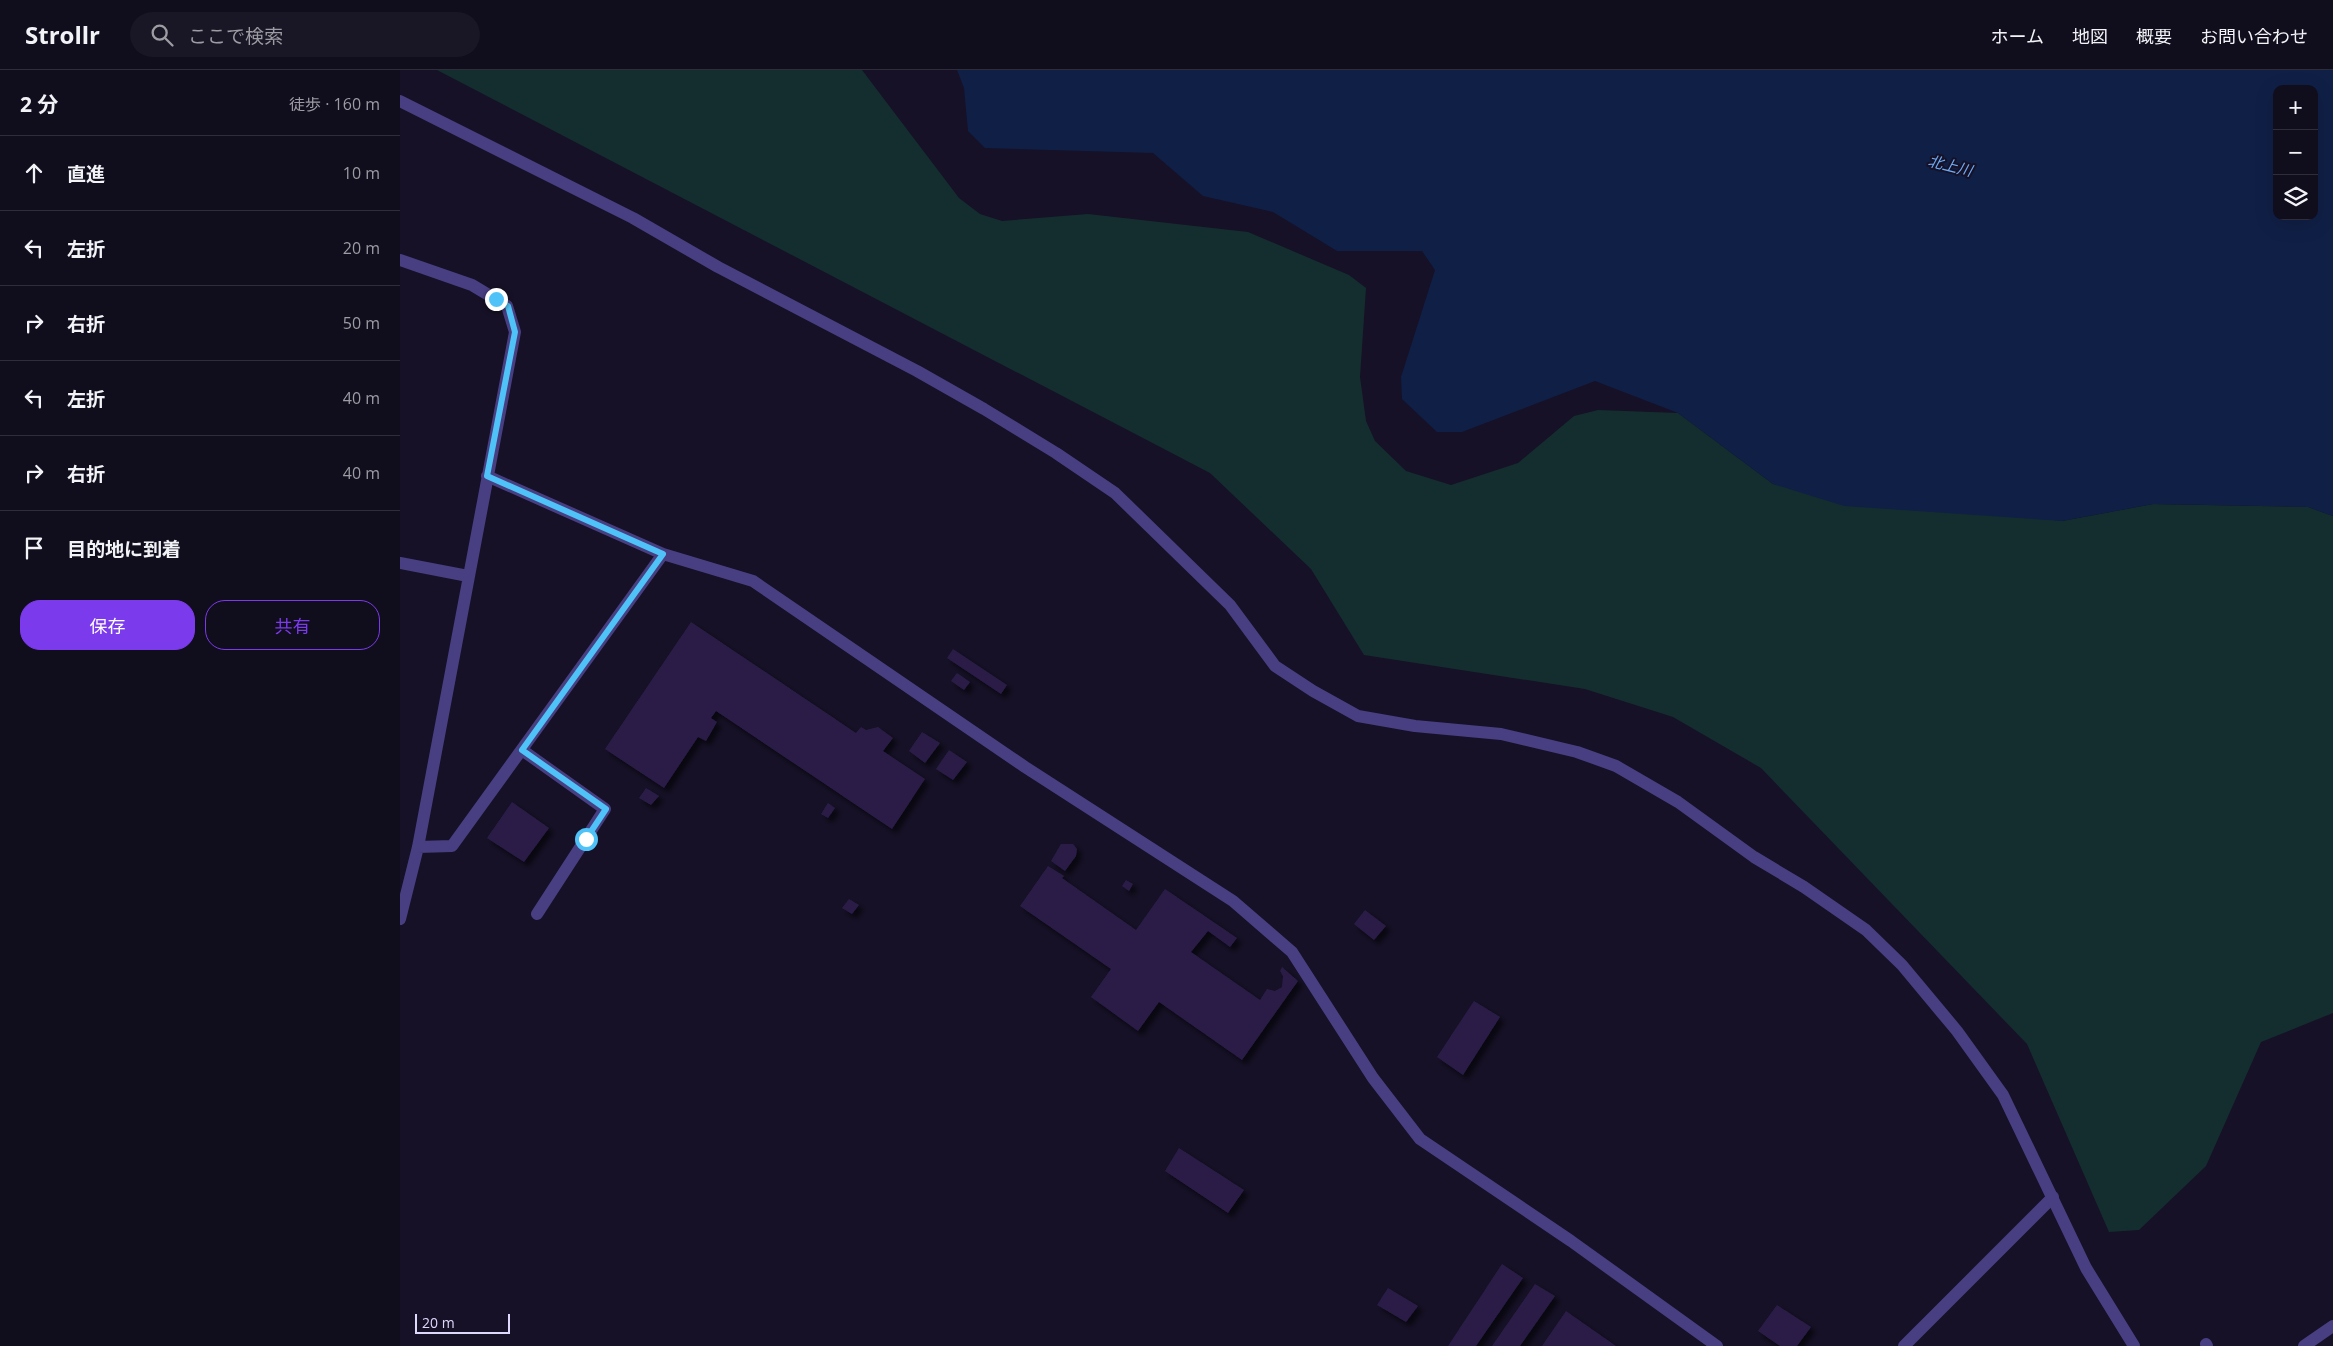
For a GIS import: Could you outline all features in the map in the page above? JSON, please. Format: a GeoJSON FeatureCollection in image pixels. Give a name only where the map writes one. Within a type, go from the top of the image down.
{"type":"FeatureCollection","features":[{"type":"Feature","properties":{"kind":"street"},"geometry":{"type":"LineString","coordinates":[[400,101],[633,218],[750,284],[917,371],[1056,453],[1115,493],[1230,604],[1275,666],[1358,716],[1415,726],[1501,734],[1577,752],[1616,766],[1678,802],[1754,857],[1804,887],[1866,930],[1902,965],[1957,1031],[2003,1095],[2086,1268],[2134,1346]]}},
{"type":"Feature","properties":{"kind":"street"},"geometry":{"type":"LineString","coordinates":[[400,260],[472,285],[508,306],[515,332],[418,847],[400,919]]}},
{"type":"Feature","properties":{"kind":"street"},"geometry":{"type":"LineString","coordinates":[[487,476],[663,554],[752,581],[1025,767],[1233,901],[1292,952],[1373,1078],[1420,1139],[1555,1230],[1717,1346]]}},
{"type":"Feature","properties":{"kind":"street"},"geometry":{"type":"LineString","coordinates":[[418,847],[452,846],[663,554]]}},
{"type":"Feature","properties":{"kind":"street"},"geometry":{"type":"LineString","coordinates":[[400,563],[468,576]]}},
{"type":"Feature","properties":{"kind":"street"},"geometry":{"type":"LineString","coordinates":[[522,750],[606,809],[537,914]]}},
{"type":"Feature","properties":{"kind":"street"},"geometry":{"type":"LineString","coordinates":[[1904,1346],[2053,1196]]}},
{"type":"Feature","properties":{"kind":"street"},"geometry":{"type":"LineString","coordinates":[[2304,1346],[2333,1326]]}},
{"type":"Feature","properties":{"kind":"green space"},"geometry":{"type":"Polygon","coordinates":[[[437,70],[862,70],[959,198],[980,214],[1002,221],[1088,214],[1248,232],[1349,275],[1366,288],[1360,377],[1366,421],[1375,441],[1406,471],[1451,485],[1518,463],[1574,416],[1598,410],[1678,413],[1773,484],[2062,521],[2153,504],[2308,507],[2333,516],[2333,1013],[2261,1042],[2206,1166],[2139,1230],[2109,1232],[2027,1044],[1761,768],[1673,717],[1585,689],[1364,655],[1311,569],[1210,473],[437,70]]]}},
{"type":"Feature","properties":{"kind":"water","name":"北上川"},"geometry":{"type":"Polygon","coordinates":[[[957,70],[2333,70],[2333,516],[2308,507],[2153,504],[2062,521],[1844,506],[1773,484],[1678,413],[1595,381],[1462,432],[1437,432],[1402,399],[1401,377],[1435,270],[1422,251],[1337,251],[1273,212],[1203,196],[1153,153],[985,148],[968,131],[964,88],[957,70]]]}},
{"type":"Feature","properties":{"kind":"building"},"geometry":{"type":"Polygon","coordinates":[[[691,622],[856,733],[861,727],[866,730],[878,727],[893,738],[883,751],[925,779],[892,829],[716,711],[711,718],[717,722],[706,741],[698,737],[664,788],[605,749],[691,622]]]}},
{"type":"Feature","properties":{"kind":"building"},"geometry":{"type":"Polygon","coordinates":[[[953,649],[1007,685],[1001,694],[947,658],[953,649]]]}},
{"type":"Feature","properties":{"kind":"building"},"geometry":{"type":"Polygon","coordinates":[[[957,673],[970,682],[964,690],[951,681],[957,673]]]}},
{"type":"Feature","properties":{"kind":"building"},"geometry":{"type":"Polygon","coordinates":[[[922,732],[940,743],[925,763],[909,751],[922,732]]]}},
{"type":"Feature","properties":{"kind":"building"},"geometry":{"type":"Polygon","coordinates":[[[949,750],[967,762],[953,780],[936,769],[949,750]]]}},
{"type":"Feature","properties":{"kind":"building"},"geometry":{"type":"Polygon","coordinates":[[[646,788],[659,796],[651,805],[639,798],[646,788]]]}},
{"type":"Feature","properties":{"kind":"building"},"geometry":{"type":"Polygon","coordinates":[[[512,802],[549,828],[524,862],[487,838],[512,802]]]}},
{"type":"Feature","properties":{"kind":"building"},"geometry":{"type":"Polygon","coordinates":[[[828,803],[835,808],[828,818],[821,814],[828,803]]]}},
{"type":"Feature","properties":{"kind":"building"},"geometry":{"type":"Polygon","coordinates":[[[1061,844],[1073,844],[1077,849],[1076,856],[1065,871],[1051,861],[1061,844]]]}},
{"type":"Feature","properties":{"kind":"building"},"geometry":{"type":"Polygon","coordinates":[[[1048,866],[1136,930],[1165,889],[1237,938],[1230,947],[1208,931],[1191,952],[1260,1000],[1267,989],[1275,991],[1282,987],[1283,976],[1280,971],[1282,967],[1298,981],[1242,1060],[1159,1002],[1138,1031],[1091,997],[1111,969],[1020,906],[1048,866]]]}},
{"type":"Feature","properties":{"kind":"building"},"geometry":{"type":"Polygon","coordinates":[[[1126,880],[1133,884],[1129,891],[1122,886],[1126,880]]]}},
{"type":"Feature","properties":{"kind":"building"},"geometry":{"type":"Polygon","coordinates":[[[849,899],[859,905],[852,914],[842,908],[849,899]]]}},
{"type":"Feature","properties":{"kind":"building"},"geometry":{"type":"Polygon","coordinates":[[[1365,910],[1386,926],[1374,940],[1354,924],[1365,910]]]}},
{"type":"Feature","properties":{"kind":"building"},"geometry":{"type":"Polygon","coordinates":[[[1474,1001],[1500,1017],[1463,1075],[1437,1057],[1474,1001]]]}},
{"type":"Feature","properties":{"kind":"building"},"geometry":{"type":"Polygon","coordinates":[[[1179,1148],[1244,1190],[1228,1213],[1165,1171],[1179,1148]]]}},
{"type":"Feature","properties":{"kind":"building"},"geometry":{"type":"Polygon","coordinates":[[[1502,1264],[1523,1278],[1476,1346],[1448,1346],[1502,1264]]]}},
{"type":"Feature","properties":{"kind":"building"},"geometry":{"type":"Polygon","coordinates":[[[1535,1284],[1555,1296],[1520,1346],[1492,1346],[1535,1284]]]}},
{"type":"Feature","properties":{"kind":"building"},"geometry":{"type":"Polygon","coordinates":[[[1388,1288],[1418,1306],[1406,1322],[1377,1305],[1388,1288]]]}},
{"type":"Feature","properties":{"kind":"building"},"geometry":{"type":"Polygon","coordinates":[[[1777,1305],[1811,1327],[1797,1346],[1780,1346],[1758,1331],[1777,1305]]]}},
{"type":"Feature","properties":{"kind":"building"},"geometry":{"type":"Polygon","coordinates":[[[1566,1311],[1616,1346],[1542,1346],[1566,1311]]]}},
{"type":"Feature","properties":{"kind":"route"},"geometry":{"type":"LineString","coordinates":[[496,299],[508,306],[515,332],[487,476],[663,554],[522,750],[606,809],[586,839]]}}]}
